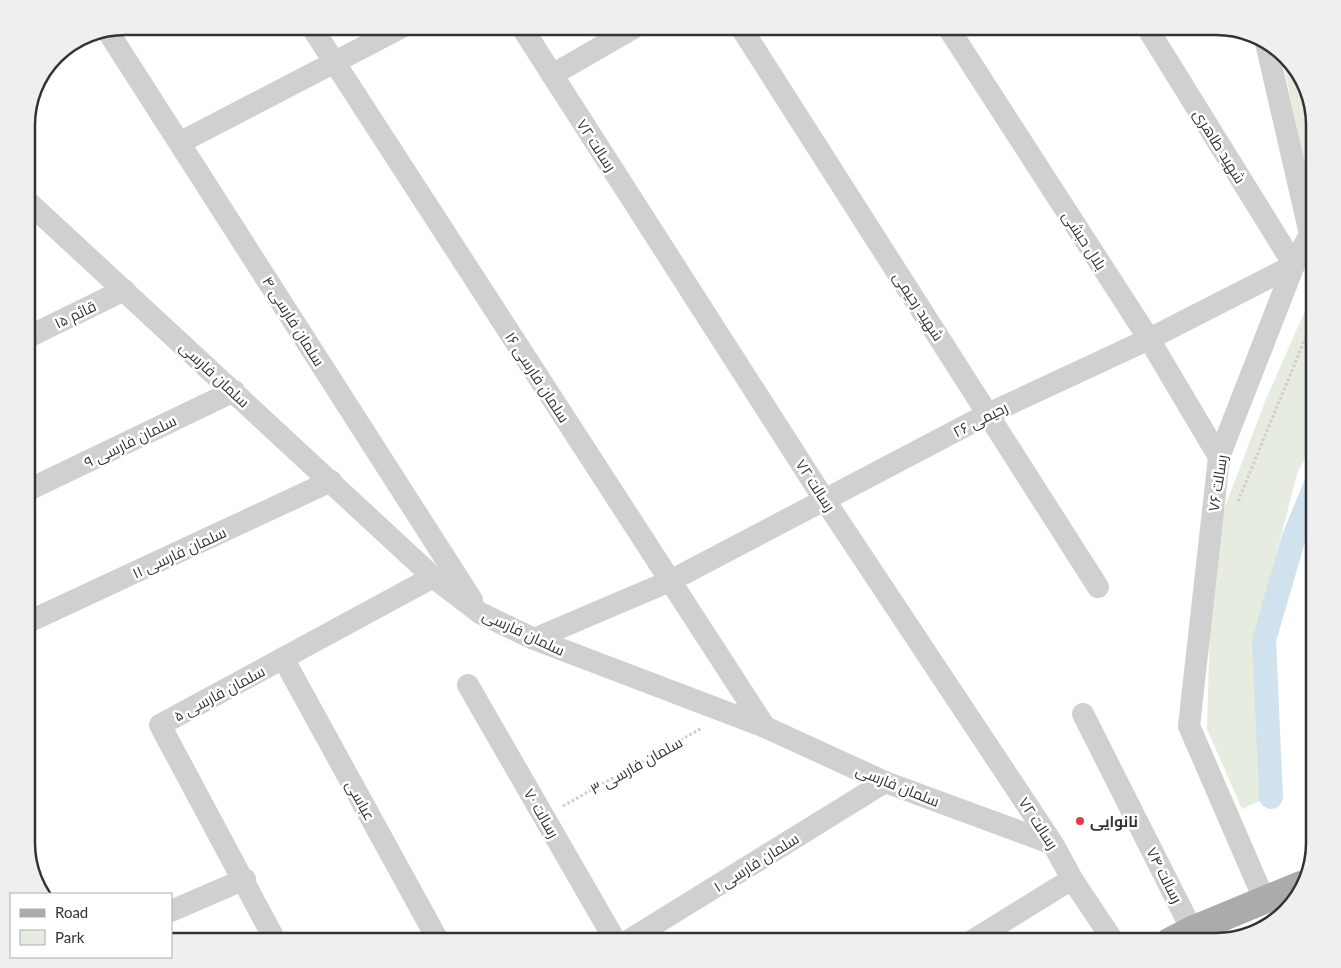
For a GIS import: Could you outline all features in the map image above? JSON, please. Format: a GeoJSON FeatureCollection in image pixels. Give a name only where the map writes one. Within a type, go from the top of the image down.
{"type":"FeatureCollection","features":[{"type":"Feature","properties":{"kind":"main road"},"geometry":{"type":"LineString","coordinates":[[1188,933],[1294,888]]}},
{"type":"Feature","properties":{"kind":"street","name":"سلمان فارسی ۱۶"},"geometry":{"type":"LineString","coordinates":[[317,35],[765,727]]}},
{"type":"Feature","properties":{"kind":"street"},"geometry":{"type":"LineString","coordinates":[[181,142],[387,35]]}},
{"type":"Feature","properties":{"kind":"street","name":"رسالت ۷۲"},"geometry":{"type":"LineString","coordinates":[[527,35],[824,499],[1053,844],[1072,879],[1108,933]]}},
{"type":"Feature","properties":{"kind":"street"},"geometry":{"type":"LineString","coordinates":[[552,75],[622,35]]}},
{"type":"Feature","properties":{"kind":"street","name":"شهید رحیمی"},"geometry":{"type":"LineString","coordinates":[[746,35],[1098,587]]}},
{"type":"Feature","properties":{"kind":"street","name":"بلال حبشی"},"geometry":{"type":"LineString","coordinates":[[953,35],[1149,339],[1219,457]]}},
{"type":"Feature","properties":{"kind":"street","name":"شهید طاهری"},"geometry":{"type":"LineString","coordinates":[[1152,35],[1294,265]]}},
{"type":"Feature","properties":{"kind":"street","name":"سلمان فارسی ۴"},"geometry":{"type":"LineString","coordinates":[[111,36],[181,142],[480,613]]}},
{"type":"Feature","properties":{"kind":"street","name":"رسالت ۷۶"},"geometry":{"type":"LineString","coordinates":[[1268,52],[1306,217]]}},
{"type":"Feature","properties":{"kind":"street","name":"سلمان فارسی"},"geometry":{"type":"LineString","coordinates":[[35,208],[433,577],[480,613],[534,639],[765,727],[885,782],[1053,844]]}},
{"type":"Feature","properties":{"kind":"street","name":"رسالت ۷۶"},"geometry":{"type":"LineString","coordinates":[[1264,899],[1188,726],[1219,457],[1294,265],[1306,242]]}},
{"type":"Feature","properties":{"kind":"street","name":"رحیمی ۲۶"},"geometry":{"type":"LineString","coordinates":[[534,639],[670,581],[988,414],[1149,339],[1294,265]]}},
{"type":"Feature","properties":{"kind":"street","name":"قائم ۱۵"},"geometry":{"type":"LineString","coordinates":[[35,334],[124,290]]}},
{"type":"Feature","properties":{"kind":"street","name":"سلمان فارسی ۹"},"geometry":{"type":"LineString","coordinates":[[35,487],[234,391]]}},
{"type":"Feature","properties":{"kind":"street","name":"سلمان فارسی ۱۱"},"geometry":{"type":"LineString","coordinates":[[35,619],[331,481]]}},
{"type":"Feature","properties":{"kind":"street","name":"سلمان فارسی ۵"},"geometry":{"type":"LineString","coordinates":[[272,933],[245,879],[160,725],[433,577]]}},
{"type":"Feature","properties":{"kind":"street","name":"عباسی"},"geometry":{"type":"LineString","coordinates":[[284,658],[434,933]]}},
{"type":"Feature","properties":{"kind":"street","name":"رسالت ۷۰"},"geometry":{"type":"LineString","coordinates":[[468,685],[611,933]]}},
{"type":"Feature","properties":{"kind":"street","name":"رسالت ۷۴"},"geometry":{"type":"LineString","coordinates":[[1083,714],[1180,933]]}},
{"type":"Feature","properties":{"kind":"street","name":"سلمان فارسی ۱"},"geometry":{"type":"LineString","coordinates":[[641,933],[885,782]]}},
{"type":"Feature","properties":{"kind":"street"},"geometry":{"type":"LineString","coordinates":[[172,911],[245,879]]}},
{"type":"Feature","properties":{"kind":"street"},"geometry":{"type":"LineString","coordinates":[[985,933],[1072,879]]}},
{"type":"Feature","properties":{"kind":"path"},"geometry":{"type":"LineString","coordinates":[[1235,509],[1306,337]]}},
{"type":"Feature","properties":{"kind":"path","name":"سلمان فارسی ۳"},"geometry":{"type":"LineString","coordinates":[[544,816],[728,713]]}},
{"type":"Feature","properties":{"kind":"green space"},"geometry":{"type":"Polygon","coordinates":[[[1284,66],[1297,85],[1304,107],[1306,119],[1306,171],[1284,66]]]}},
{"type":"Feature","properties":{"kind":"green space"},"geometry":{"type":"Polygon","coordinates":[[[1306,308],[1306,456],[1297,474],[1254,642],[1260,801],[1242,809],[1207,729],[1211,587],[1220,520],[1264,404],[1306,308]]]}},
{"type":"Feature","properties":{"kind":"waterway"},"geometry":{"type":"LineString","coordinates":[[1271,797],[1264,640],[1294,537],[1306,508]]}},
{"type":"Feature","properties":{"kind":"place","name":"نانوایی"},"geometry":{"type":"Point","coordinates":[1080,821]}}]}
